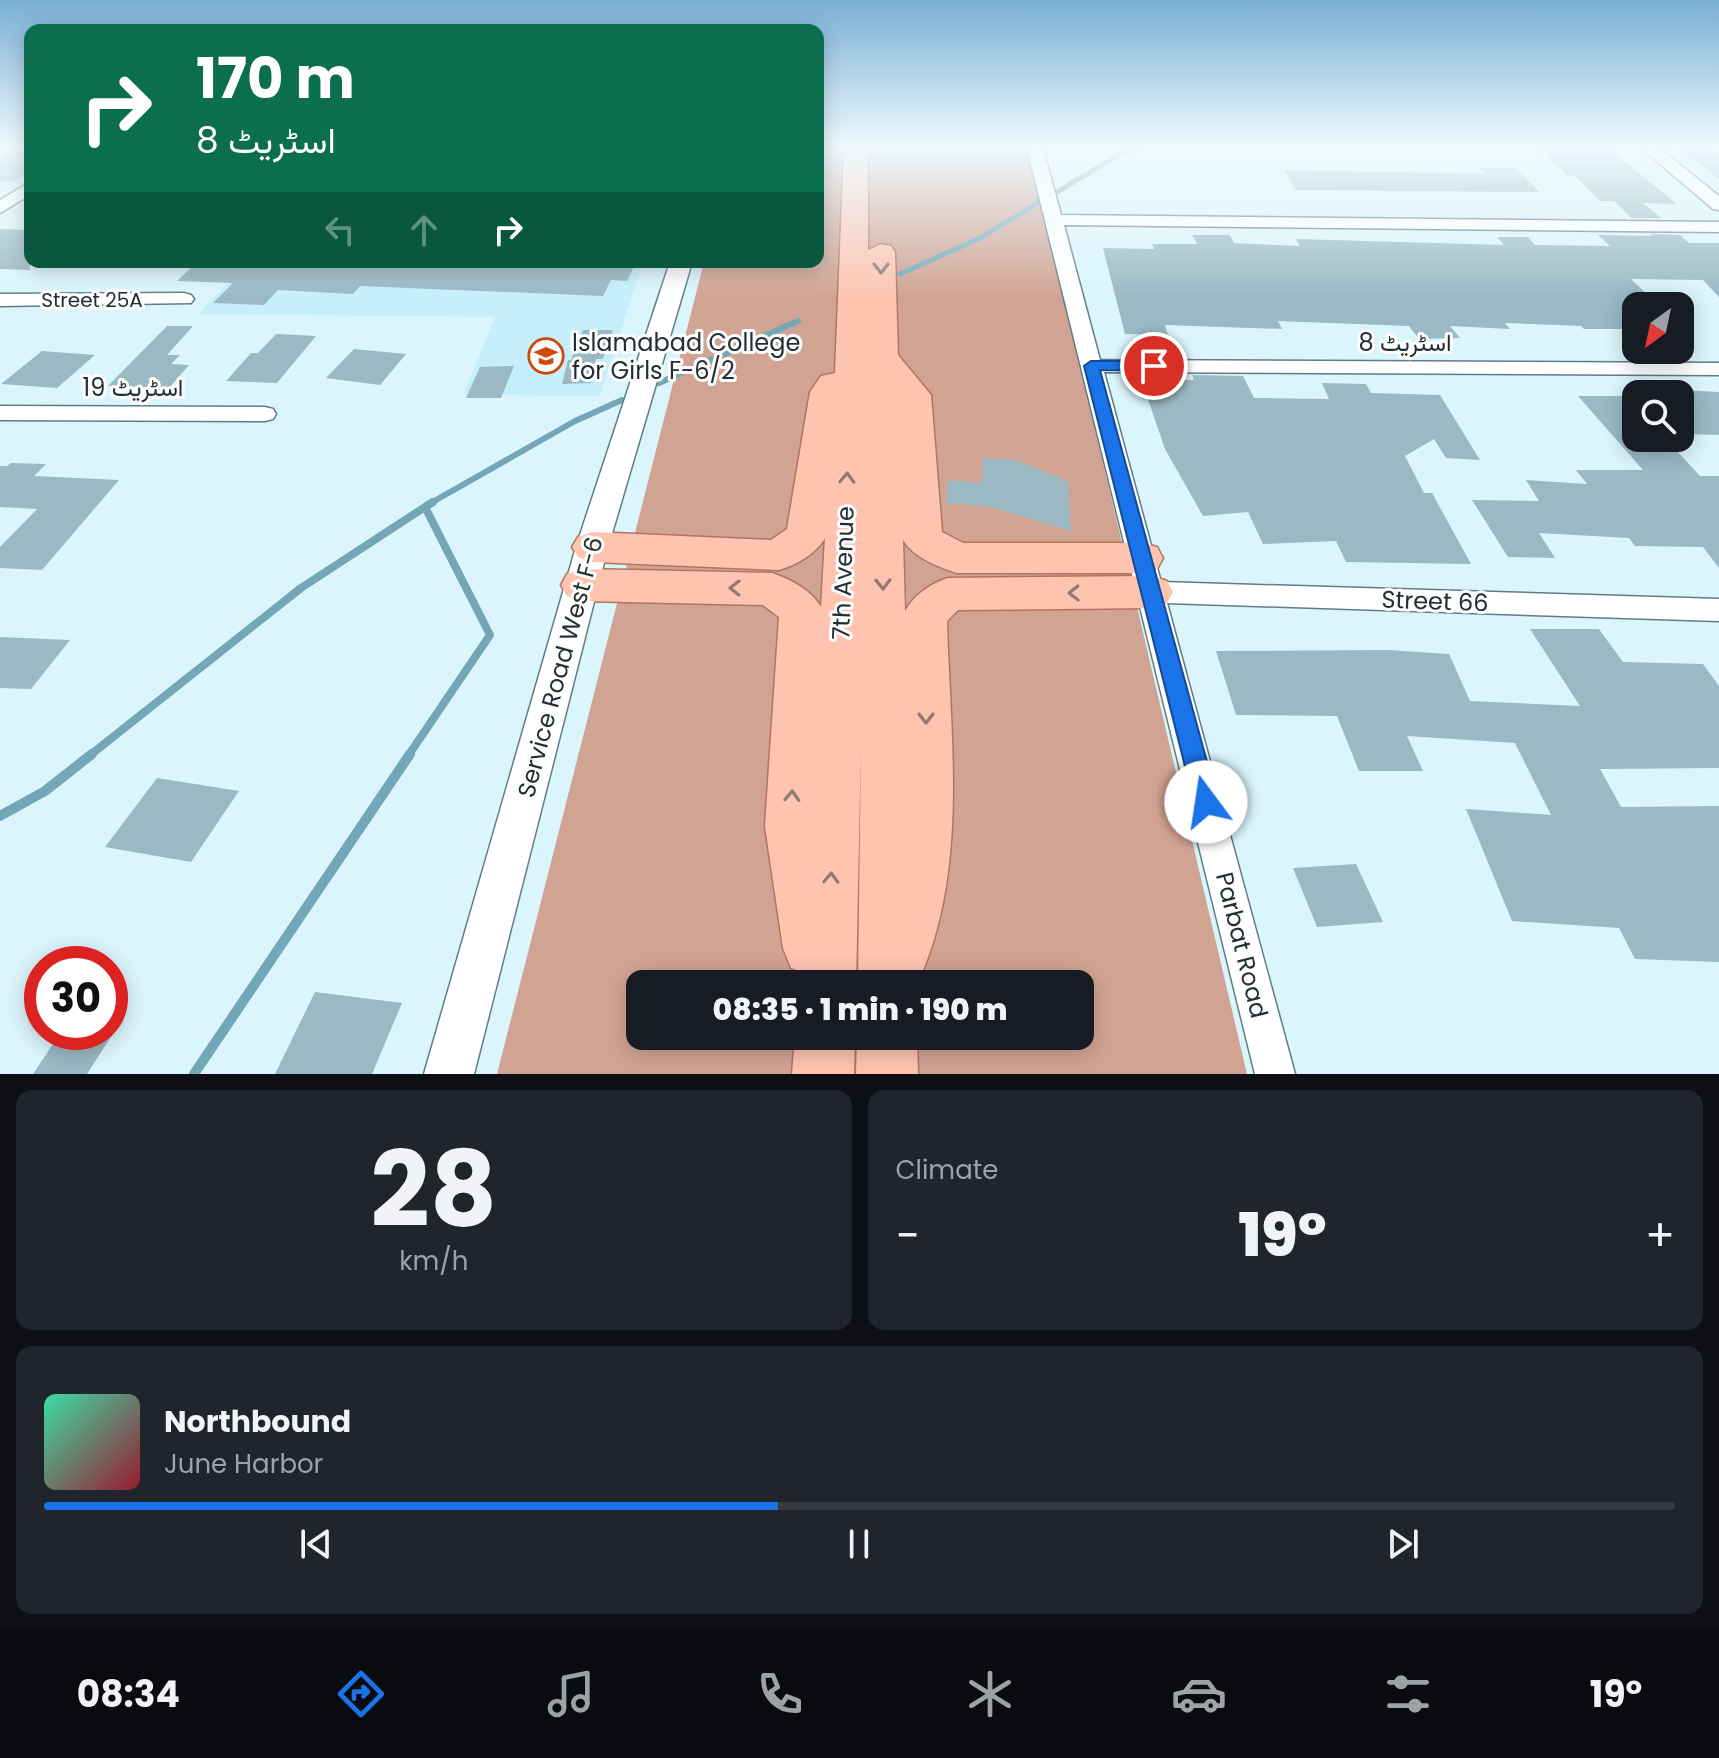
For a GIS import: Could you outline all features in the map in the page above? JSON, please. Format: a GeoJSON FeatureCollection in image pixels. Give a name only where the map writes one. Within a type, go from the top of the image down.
{"type":"FeatureCollection","features":[{"type":"Feature","properties":{"kind":"main road","name":"7th Avenue"},"geometry":{"type":"LineString","coordinates":[[864,198],[866,355],[887,970]]}},
{"type":"Feature","properties":{"kind":"main road","name":"7th Avenue"},"geometry":{"type":"LineString","coordinates":[[828,970],[866,355]]}},
{"type":"Feature","properties":{"kind":"main road"},"geometry":{"type":"LineString","coordinates":[[587,566],[779,555],[806,536],[827,392],[866,355],[914,395],[923,539],[957,558],[1147,575]]}},
{"type":"Feature","properties":{"kind":"main road"},"geometry":{"type":"LineString","coordinates":[[587,566],[772,589],[801,611],[791,826],[815,970]]}},
{"type":"Feature","properties":{"kind":"main road"},"geometry":{"type":"LineString","coordinates":[[898,970],[927,844],[925,615],[948,594],[1147,575]]}},
{"type":"Feature","properties":{"kind":"main road"},"geometry":{"type":"LineString","coordinates":[[823,1074],[824,1050]]}},
{"type":"Feature","properties":{"kind":"main road"},"geometry":{"type":"LineString","coordinates":[[887,1050],[887,1074]]}},
{"type":"Feature","properties":{"kind":"street","name":"Parbat Road"},"geometry":{"type":"LineString","coordinates":[[1046,198],[1275,1074]]}},
{"type":"Feature","properties":{"kind":"street"},"geometry":{"type":"LineString","coordinates":[[0,209],[24,210]]}},
{"type":"Feature","properties":{"kind":"street"},"geometry":{"type":"LineString","coordinates":[[1053,220],[1719,227]]}},
{"type":"Feature","properties":{"kind":"street","name":"Service Road West F-6"},"geometry":{"type":"LineString","coordinates":[[449,1074],[587,566],[679,268]]}},
{"type":"Feature","properties":{"kind":"street","name":"Street 25A"},"geometry":{"type":"LineString","coordinates":[[0,300],[184,299]]}},
{"type":"Feature","properties":{"kind":"street","name":"اسٹریٹ 8"},"geometry":{"type":"LineString","coordinates":[[1091,366],[1719,369]]}},
{"type":"Feature","properties":{"kind":"street","name":"اسٹریٹ 19"},"geometry":{"type":"LineString","coordinates":[[0,413],[265,414]]}},
{"type":"Feature","properties":{"kind":"street","name":"Street 66"},"geometry":{"type":"LineString","coordinates":[[1147,575],[1719,610]]}},
{"type":"Feature","properties":{"kind":"shaded area"},"geometry":{"type":"Polygon","coordinates":[[[824,198],[1041,198],[1247,1074],[497,1074],[702,268],[824,268],[824,198]]]}},
{"type":"Feature","properties":{"kind":"shaded area","name":"Islamabad College for Girls F-6/2"},"geometry":{"type":"Polygon","coordinates":[[[241,268],[641,268],[600,396],[463,395],[495,317],[199,314],[241,268]]]}},
{"type":"Feature","properties":{"kind":"building"},"geometry":{"type":"Polygon","coordinates":[[[1597,198],[1670,198],[1677,204],[1643,203],[1661,218],[1632,218],[1614,201],[1597,198]]]}},
{"type":"Feature","properties":{"kind":"building"},"geometry":{"type":"Polygon","coordinates":[[[0,229],[24,230],[24,268],[30,270],[0,269],[0,229]]]}},
{"type":"Feature","properties":{"kind":"building"},"geometry":{"type":"Polygon","coordinates":[[[1650,234],[1680,235],[1689,243],[1719,243],[1719,297],[1703,280],[1631,279],[1644,292],[1622,292],[1622,329],[1505,323],[1510,329],[1450,326],[1460,338],[1419,339],[1409,326],[1278,321],[1282,329],[1165,325],[1168,335],[1125,334],[1103,248],[1154,249],[1152,244],[1197,244],[1192,235],[1230,235],[1234,243],[1300,246],[1296,239],[1504,245],[1497,237],[1528,237],[1535,245],[1610,246],[1598,235],[1652,236],[1650,234]]]}},
{"type":"Feature","properties":{"kind":"building"},"geometry":{"type":"Polygon","coordinates":[[[191,268],[633,268],[627,281],[611,280],[603,296],[360,286],[353,294],[278,290],[264,305],[213,303],[233,283],[177,281],[191,268]]]}},
{"type":"Feature","properties":{"kind":"building"},"geometry":{"type":"Polygon","coordinates":[[[167,326],[193,326],[167,355],[180,355],[171,364],[189,365],[169,388],[108,386],[167,326]]]}},
{"type":"Feature","properties":{"kind":"building"},"geometry":{"type":"Polygon","coordinates":[[[583,330],[613,330],[603,359],[596,359],[591,383],[562,384],[568,360],[571,360],[583,330]]]}},
{"type":"Feature","properties":{"kind":"building"},"geometry":{"type":"Polygon","coordinates":[[[276,334],[316,336],[277,383],[226,381],[251,353],[258,353],[276,334]]]}},
{"type":"Feature","properties":{"kind":"building"},"geometry":{"type":"Polygon","coordinates":[[[354,349],[406,354],[380,385],[326,378],[354,349]]]}},
{"type":"Feature","properties":{"kind":"building"},"geometry":{"type":"Polygon","coordinates":[[[42,351],[95,355],[57,388],[1,384],[42,351]]]}},
{"type":"Feature","properties":{"kind":"building"},"geometry":{"type":"Polygon","coordinates":[[[514,366],[501,398],[466,398],[480,367],[514,366]]]}},
{"type":"Feature","properties":{"kind":"building"},"geometry":{"type":"Polygon","coordinates":[[[1192,375],[1243,376],[1254,398],[1329,399],[1322,383],[1366,384],[1371,393],[1440,395],[1480,460],[1446,458],[1434,439],[1405,456],[1424,493],[1432,493],[1471,564],[1346,562],[1336,541],[1263,544],[1248,512],[1203,516],[1165,449],[1141,379],[1194,380],[1192,375]]]}},
{"type":"Feature","properties":{"kind":"building"},"geometry":{"type":"Polygon","coordinates":[[[1694,391],[1719,392],[1719,435],[1694,434],[1694,391]]]}},
{"type":"Feature","properties":{"kind":"building"},"geometry":{"type":"Polygon","coordinates":[[[1578,396],[1622,396],[1622,446],[1578,396]]]}},
{"type":"Feature","properties":{"kind":"building"},"geometry":{"type":"Polygon","coordinates":[[[1627,452],[1678,452],[1700,476],[1719,476],[1719,568],[1703,547],[1635,546],[1629,538],[1539,533],[1555,558],[1508,557],[1472,500],[1539,501],[1526,480],[1587,484],[1576,470],[1643,470],[1627,452]]]}},
{"type":"Feature","properties":{"kind":"building"},"geometry":{"type":"Polygon","coordinates":[[[983,458],[1015,460],[1068,481],[1071,531],[991,507],[946,503],[948,480],[982,483],[983,458]]]}},
{"type":"Feature","properties":{"kind":"building"},"geometry":{"type":"Polygon","coordinates":[[[11,463],[46,464],[34,476],[119,480],[42,570],[0,568],[0,547],[37,509],[0,507],[0,466],[11,463]]]}},
{"type":"Feature","properties":{"kind":"building"},"geometry":{"type":"Polygon","coordinates":[[[1530,629],[1599,629],[1623,662],[1703,664],[1719,686],[1719,768],[1600,769],[1621,807],[1719,806],[1719,962],[1635,959],[1619,928],[1512,921],[1466,809],[1551,815],[1515,743],[1407,736],[1423,771],[1359,771],[1337,716],[1236,715],[1216,651],[1388,650],[1449,654],[1470,701],[1580,706],[1530,629]]]}},
{"type":"Feature","properties":{"kind":"building"},"geometry":{"type":"Polygon","coordinates":[[[0,637],[70,640],[31,689],[0,688],[0,637]]]}},
{"type":"Feature","properties":{"kind":"building"},"geometry":{"type":"Polygon","coordinates":[[[157,778],[239,791],[191,862],[105,847],[157,778]]]}},
{"type":"Feature","properties":{"kind":"building"},"geometry":{"type":"Polygon","coordinates":[[[1356,864],[1383,922],[1317,927],[1293,868],[1356,864]]]}},
{"type":"Feature","properties":{"kind":"building"},"geometry":{"type":"Polygon","coordinates":[[[315,992],[402,1003],[372,1074],[275,1074],[315,992]]]}},
{"type":"Feature","properties":{"kind":"building"},"geometry":{"type":"Polygon","coordinates":[[[49,1050],[102,1050],[87,1074],[33,1074],[49,1050]]]}},
{"type":"Feature","properties":{"kind":"waterway"},"geometry":{"type":"LineString","coordinates":[[900,274],[980,238],[1038,203]]}},
{"type":"Feature","properties":{"kind":"waterway"},"geometry":{"type":"LineString","coordinates":[[659,383],[798,321]]}},
{"type":"Feature","properties":{"kind":"waterway"},"geometry":{"type":"LineString","coordinates":[[429,504],[575,421],[622,400]]}},
{"type":"Feature","properties":{"kind":"waterway"},"geometry":{"type":"LineString","coordinates":[[425,507],[433,502]]}},
{"type":"Feature","properties":{"kind":"waterway"},"geometry":{"type":"LineString","coordinates":[[89,756],[301,588],[425,507]]}},
{"type":"Feature","properties":{"kind":"waterway"},"geometry":{"type":"LineString","coordinates":[[408,756],[490,635],[425,507]]}},
{"type":"Feature","properties":{"kind":"waterway"},"geometry":{"type":"LineString","coordinates":[[0,816],[45,791],[92,754]]}},
{"type":"Feature","properties":{"kind":"waterway"},"geometry":{"type":"LineString","coordinates":[[194,1074],[410,754]]}},
{"type":"Feature","properties":{"kind":"place","name":"Islamabad College for Girls F-6/2"},"geometry":{"type":"Point","coordinates":[546,356]}},
{"type":"Feature","properties":{"kind":"route"},"geometry":{"type":"LineString","coordinates":[[1154,366],[1091,366],[1206,802]]}}]}
